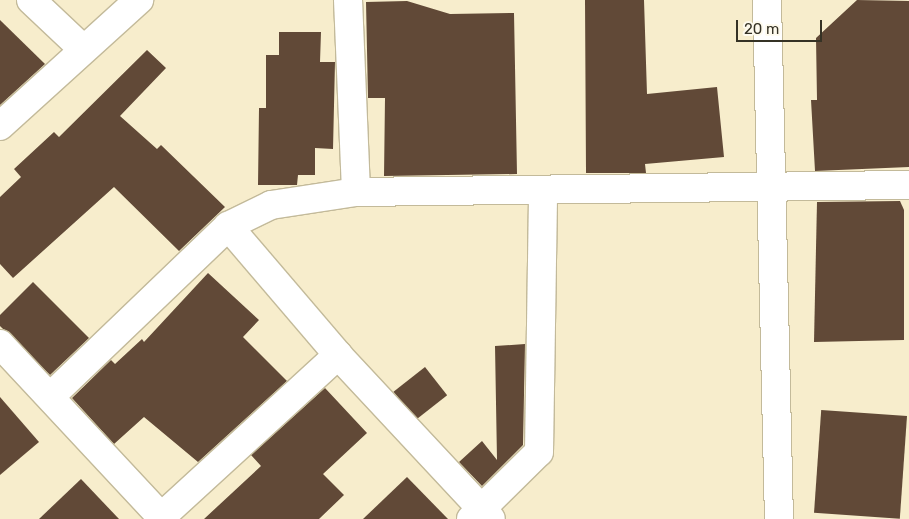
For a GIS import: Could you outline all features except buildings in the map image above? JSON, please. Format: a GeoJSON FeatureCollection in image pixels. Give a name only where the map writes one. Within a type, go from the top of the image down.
{"type":"FeatureCollection","features":[{"type":"Feature","properties":{"kind":"street"},"geometry":{"type":"LineString","coordinates":[[31,0],[83,49]]}},
{"type":"Feature","properties":{"kind":"street"},"geometry":{"type":"LineString","coordinates":[[0,126],[139,0]]}},
{"type":"Feature","properties":{"kind":"street"},"geometry":{"type":"LineString","coordinates":[[348,0],[356,192]]}},
{"type":"Feature","properties":{"kind":"street"},"geometry":{"type":"LineString","coordinates":[[767,0],[779,519]]}},
{"type":"Feature","properties":{"kind":"street"},"geometry":{"type":"LineString","coordinates":[[51,396],[228,226],[271,205],[356,192],[543,192],[772,183],[909,185]]}},
{"type":"Feature","properties":{"kind":"street"},"geometry":{"type":"LineString","coordinates":[[228,226],[338,355],[481,516],[539,452],[543,192]]}},
{"type":"Feature","properties":{"kind":"street"},"geometry":{"type":"LineString","coordinates":[[0,344],[51,396],[161,518],[338,355]]}}]}
